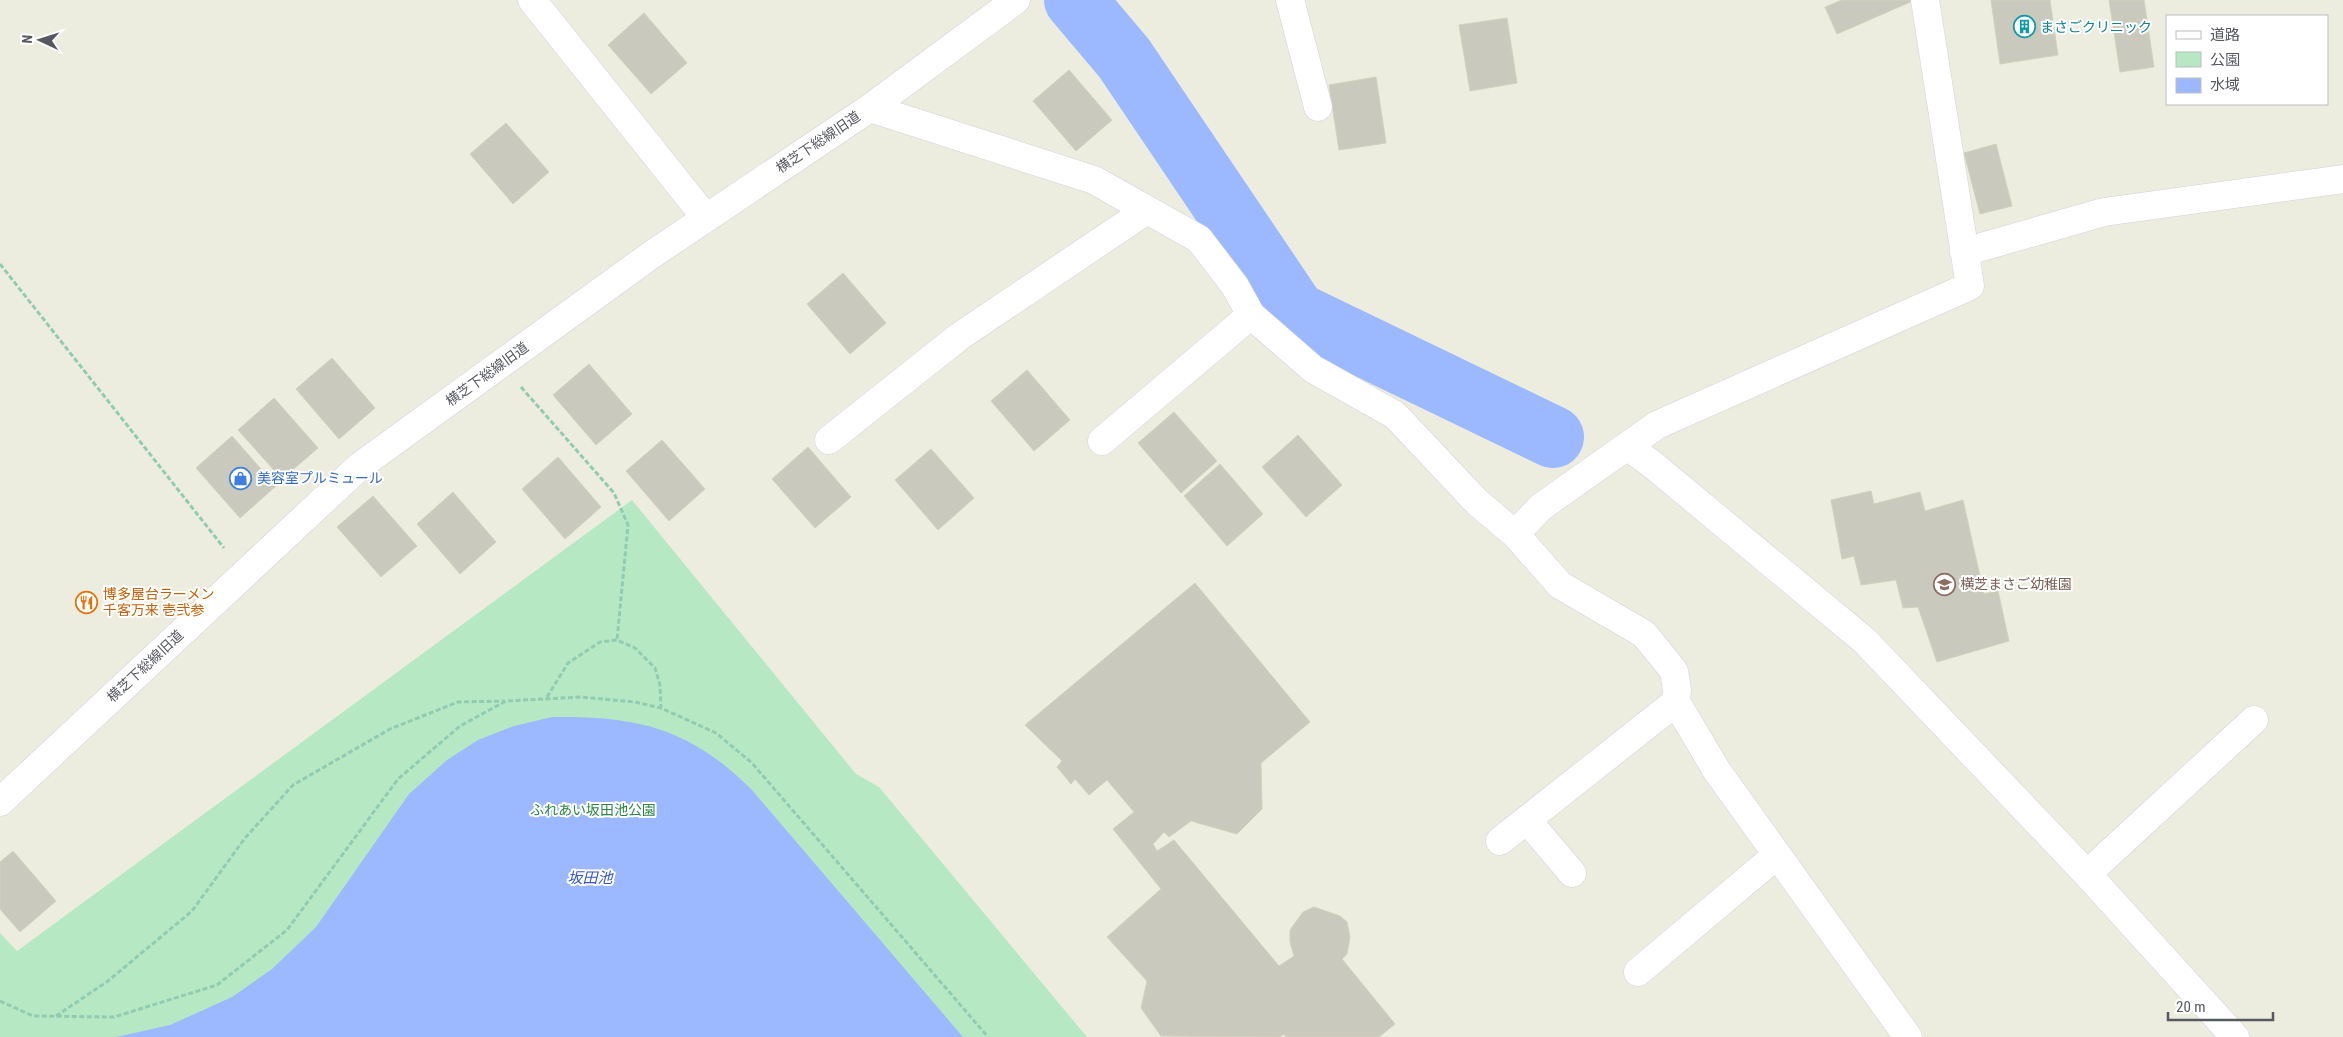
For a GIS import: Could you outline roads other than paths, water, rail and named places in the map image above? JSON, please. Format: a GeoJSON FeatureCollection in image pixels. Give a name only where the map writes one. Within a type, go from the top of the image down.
{"type":"FeatureCollection","features":[{"type":"Feature","properties":{"kind":"street"},"geometry":{"type":"LineString","coordinates":[[532,0],[706,218]]}},
{"type":"Feature","properties":{"kind":"street"},"geometry":{"type":"LineString","coordinates":[[1290,0],[1318,107]]}},
{"type":"Feature","properties":{"kind":"street"},"geometry":{"type":"LineString","coordinates":[[1515,534],[1541,507],[1657,425],[1970,286],[1925,0]]}},
{"type":"Feature","properties":{"kind":"street","name":"横芝下総線旧道"},"geometry":{"type":"LineString","coordinates":[[0,802],[360,466],[706,218],[870,108],[1013,1]]}},
{"type":"Feature","properties":{"kind":"street"},"geometry":{"type":"LineString","coordinates":[[870,108],[1094,180],[1198,239],[1235,286],[1251,315],[1313,369],[1395,415],[1477,502],[1515,534],[1560,585],[1644,634],[1674,671],[1677,690],[1676,702],[1717,771],[1908,1037]]}},
{"type":"Feature","properties":{"kind":"street"},"geometry":{"type":"LineString","coordinates":[[1964,252],[2104,212],[2343,179]]}},
{"type":"Feature","properties":{"kind":"street"},"geometry":{"type":"LineString","coordinates":[[828,440],[960,336],[1146,210]]}},
{"type":"Feature","properties":{"kind":"street"},"geometry":{"type":"LineString","coordinates":[[1102,441],[1251,315]]}},
{"type":"Feature","properties":{"kind":"street"},"geometry":{"type":"LineString","coordinates":[[1627,446],[1653,465],[1865,641],[2087,874],[2235,1037]]}},
{"type":"Feature","properties":{"kind":"street"},"geometry":{"type":"LineString","coordinates":[[1500,841],[1676,702]]}},
{"type":"Feature","properties":{"kind":"street"},"geometry":{"type":"LineString","coordinates":[[2087,874],[2254,720]]}},
{"type":"Feature","properties":{"kind":"street"},"geometry":{"type":"LineString","coordinates":[[1527,820],[1572,873]]}},
{"type":"Feature","properties":{"kind":"street"},"geometry":{"type":"LineString","coordinates":[[1638,972],[1777,854]]}},
{"type":"Feature","properties":{"kind":"water","name":"坂田池"},"geometry":{"type":"Polygon","coordinates":[[[552,717],[611,719],[637,723],[661,730],[684,739],[707,752],[729,769],[752,790],[963,1037],[116,1037],[170,1025],[232,997],[272,969],[316,927],[409,794],[447,760],[478,740],[514,726],[552,717]]]}},
{"type":"Feature","properties":{"kind":"waterway"},"geometry":{"type":"LineString","coordinates":[[1075,0],[1124,58],[1296,313],[1553,437]]}},
{"type":"Feature","properties":{"kind":"place","name":"まさごクリニック"},"geometry":{"type":"Point","coordinates":[2024,27]}},
{"type":"Feature","properties":{"kind":"place","name":"美容室プルミュール"},"geometry":{"type":"Point","coordinates":[241,478]}},
{"type":"Feature","properties":{"kind":"place","name":"横芝まさご幼稚園"},"geometry":{"type":"Point","coordinates":[1944,584]}},
{"type":"Feature","properties":{"kind":"place","name":"博多屋台ラーメン 千客万来 壱弐参"},"geometry":{"type":"Point","coordinates":[87,602]}},
{"type":"Feature","properties":{"kind":"park label","name":"ふれあい坂田池公園"},"geometry":{"type":"Point","coordinates":[593,810]}}]}
